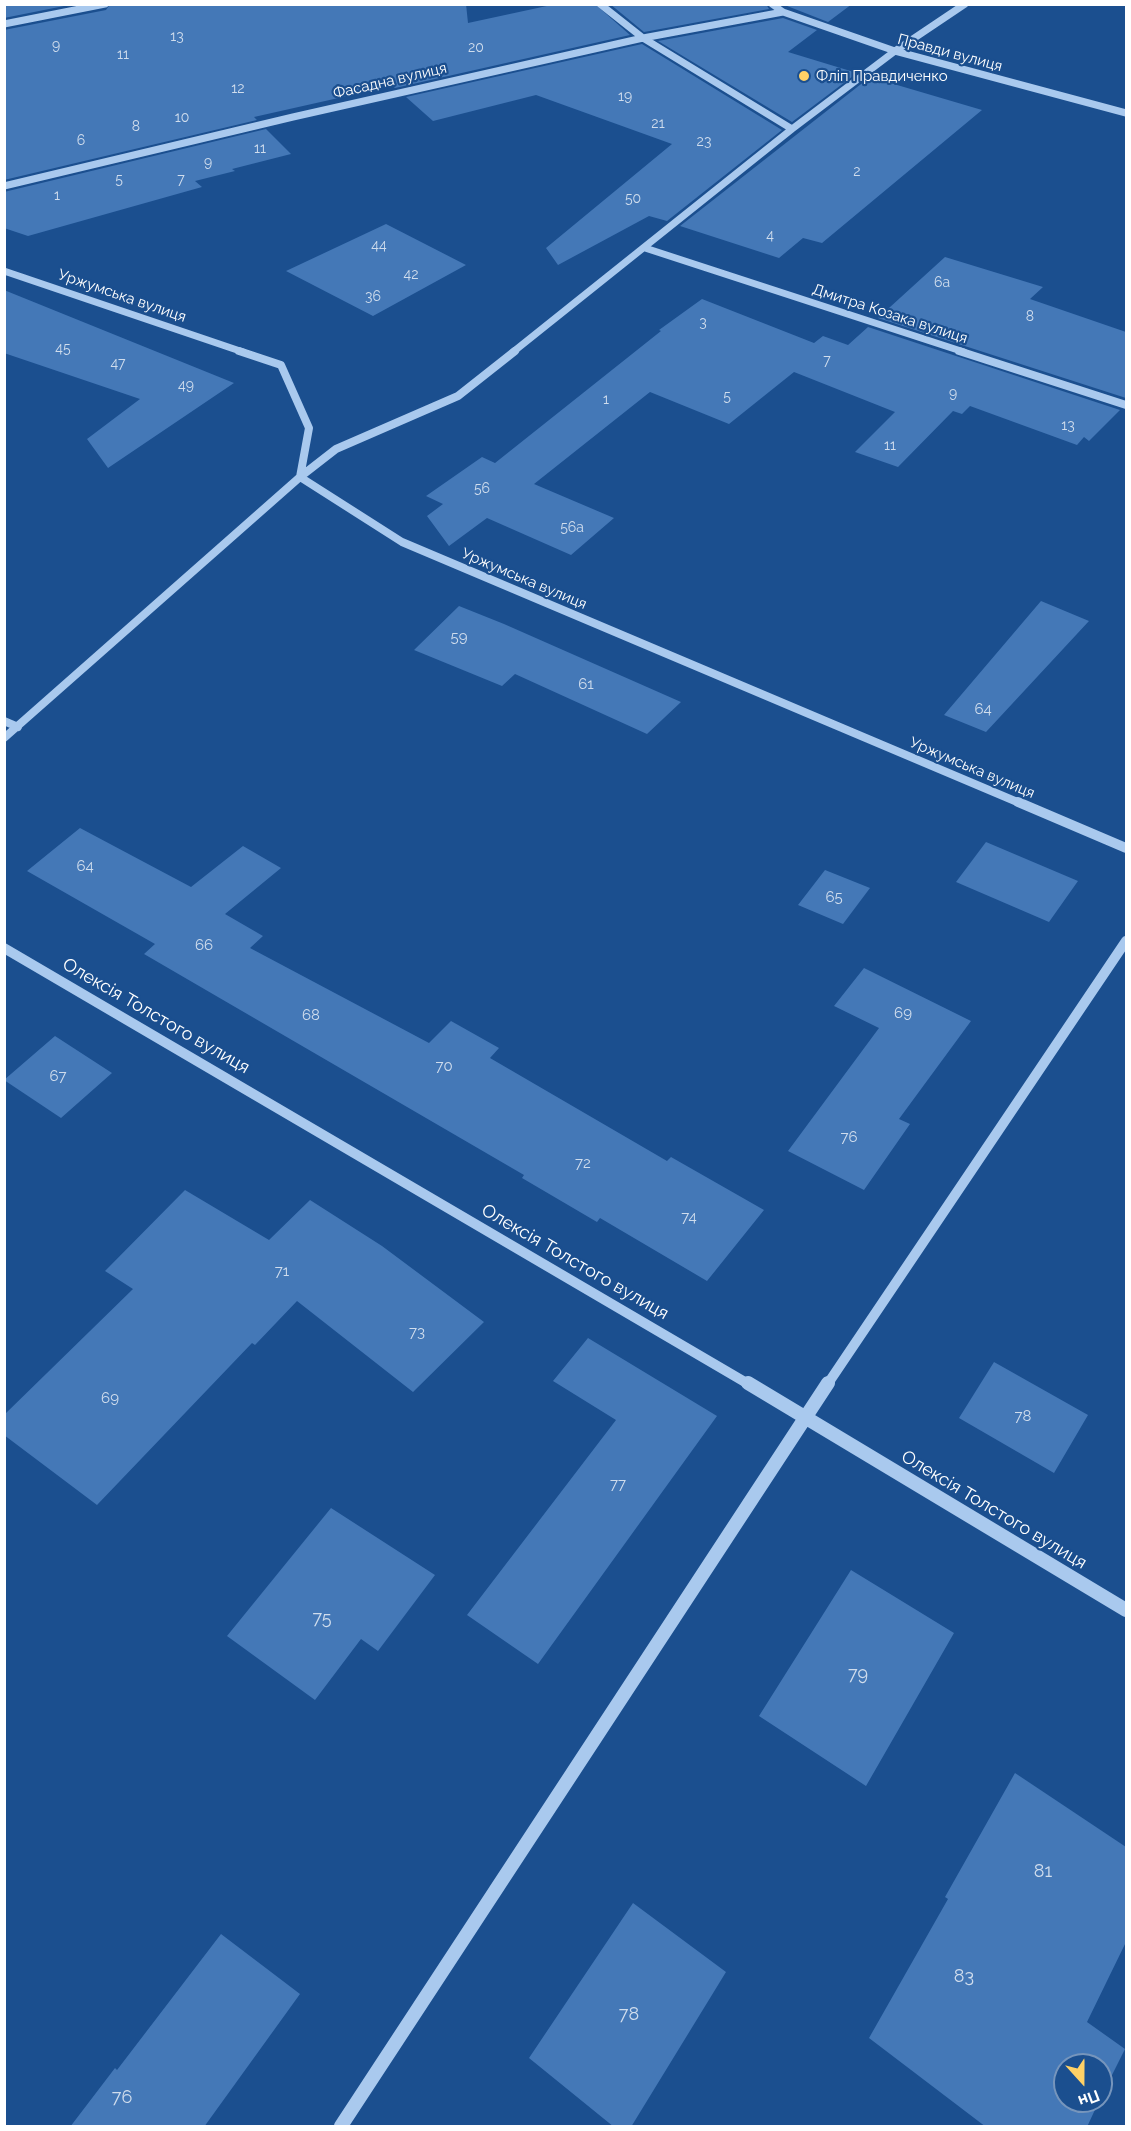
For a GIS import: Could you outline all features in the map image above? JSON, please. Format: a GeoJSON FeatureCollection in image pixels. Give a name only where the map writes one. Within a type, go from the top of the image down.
{"type":"FeatureCollection","features":[{"type":"Feature","properties":{"kind":"street"},"geometry":{"type":"LineString","coordinates":[[4,24],[105,4]]}},
{"type":"Feature","properties":{"kind":"street"},"geometry":{"type":"LineString","coordinates":[[600,4],[643,38],[792,129]]}},
{"type":"Feature","properties":{"kind":"street","name":"Правди вулиця"},"geometry":{"type":"LineString","coordinates":[[772,4],[783,12],[895,51],[1126,113]]}},
{"type":"Feature","properties":{"kind":"street"},"geometry":{"type":"LineString","coordinates":[[4,738],[300,477],[336,449],[458,396],[792,129],[895,51],[965,4]]}},
{"type":"Feature","properties":{"kind":"street","name":"Фасадна вулиця"},"geometry":{"type":"LineString","coordinates":[[4,186],[293,117],[643,38],[783,12]]}},
{"type":"Feature","properties":{"kind":"street","name":"Дмитра Козака вулиця"},"geometry":{"type":"LineString","coordinates":[[645,248],[1126,405]]}},
{"type":"Feature","properties":{"kind":"street","name":"Уржумська вулиця"},"geometry":{"type":"LineString","coordinates":[[4,271],[281,365],[309,428],[300,477],[402,542],[1126,848]]}},
{"type":"Feature","properties":{"kind":"street"},"geometry":{"type":"LineString","coordinates":[[4,721],[18,727]]}},
{"type":"Feature","properties":{"kind":"street"},"geometry":{"type":"LineString","coordinates":[[341,2127],[805,1417],[1126,941]]}},
{"type":"Feature","properties":{"kind":"street","name":"Олексія Толстого вулиця"},"geometry":{"type":"LineString","coordinates":[[4,948],[805,1417],[1126,1610]]}},
{"type":"Feature","properties":{"kind":"building"},"geometry":{"type":"Polygon","coordinates":[[[4,4],[74,4],[4,18],[4,4]]]}},
{"type":"Feature","properties":{"kind":"building"},"geometry":{"type":"Polygon","coordinates":[[[110,4],[466,4],[468,23],[556,4],[595,4],[630,35],[395,88],[392,85],[254,117],[257,120],[4,180],[4,30],[106,10],[110,4]]]}},
{"type":"Feature","properties":{"kind":"building"},"geometry":{"type":"Polygon","coordinates":[[[610,4],[766,4],[769,9],[644,32],[610,4]]]}},
{"type":"Feature","properties":{"kind":"building"},"geometry":{"type":"Polygon","coordinates":[[[782,4],[852,4],[828,22],[782,4]]]}},
{"type":"Feature","properties":{"kind":"building"},"geometry":{"type":"Polygon","coordinates":[[[783,18],[817,30],[788,52],[857,73],[792,122],[658,41],[783,18]]]}},
{"type":"Feature","properties":{"kind":"building"},"geometry":{"type":"Polygon","coordinates":[[[642,44],[782,130],[667,221],[649,216],[558,265],[546,248],[672,144],[536,95],[433,121],[406,97],[642,44]]]}},
{"type":"Feature","properties":{"kind":"building"},"geometry":{"type":"Polygon","coordinates":[[[870,77],[982,110],[822,243],[803,238],[779,258],[680,226],[870,77]]]}},
{"type":"Feature","properties":{"kind":"building"},"geometry":{"type":"Polygon","coordinates":[[[266,129],[291,154],[195,181],[202,187],[28,236],[4,228],[4,192],[266,129]]]}},
{"type":"Feature","properties":{"kind":"building"},"geometry":{"type":"Polygon","coordinates":[[[386,224],[466,265],[373,316],[286,271],[386,224]]]}},
{"type":"Feature","properties":{"kind":"building"},"geometry":{"type":"Polygon","coordinates":[[[945,257],[1043,287],[1030,299],[1126,332],[1126,398],[878,318],[945,257]]]}},
{"type":"Feature","properties":{"kind":"building"},"geometry":{"type":"Polygon","coordinates":[[[4,290],[234,383],[108,468],[87,439],[140,399],[4,353],[4,290]]]}},
{"type":"Feature","properties":{"kind":"building"},"geometry":{"type":"Polygon","coordinates":[[[702,299],[814,343],[823,336],[848,345],[868,327],[1120,410],[1089,441],[1084,437],[1077,445],[970,406],[962,414],[953,411],[898,467],[855,452],[895,412],[794,372],[729,424],[650,392],[534,484],[614,518],[571,555],[487,518],[449,546],[427,516],[443,504],[426,496],[482,457],[495,463],[661,331],[659,330],[702,299]]]}},
{"type":"Feature","properties":{"kind":"building"},"geometry":{"type":"Polygon","coordinates":[[[1041,601],[1089,621],[986,732],[944,715],[1041,601]]]}},
{"type":"Feature","properties":{"kind":"building"},"geometry":{"type":"Polygon","coordinates":[[[459,606],[681,702],[647,734],[515,674],[502,686],[414,650],[459,606]]]}},
{"type":"Feature","properties":{"kind":"building"},"geometry":{"type":"Polygon","coordinates":[[[80,828],[191,887],[243,846],[281,868],[225,914],[263,936],[250,948],[429,1043],[451,1021],[499,1048],[490,1058],[667,1161],[671,1157],[764,1210],[707,1281],[600,1218],[597,1222],[522,1178],[524,1175],[144,954],[155,944],[27,871],[80,828]]]}},
{"type":"Feature","properties":{"kind":"building"},"geometry":{"type":"Polygon","coordinates":[[[986,842],[1078,881],[1049,922],[956,882],[986,842]]]}},
{"type":"Feature","properties":{"kind":"building"},"geometry":{"type":"Polygon","coordinates":[[[825,870],[870,888],[843,924],[798,905],[825,870]]]}},
{"type":"Feature","properties":{"kind":"building"},"geometry":{"type":"Polygon","coordinates":[[[864,968],[971,1021],[899,1119],[910,1124],[864,1190],[788,1151],[879,1028],[834,1006],[864,968]]]}},
{"type":"Feature","properties":{"kind":"building"},"geometry":{"type":"Polygon","coordinates":[[[55,1036],[112,1073],[61,1118],[4,1080],[55,1036]]]}},
{"type":"Feature","properties":{"kind":"building"},"geometry":{"type":"Polygon","coordinates":[[[185,1190],[269,1240],[310,1200],[382,1246],[484,1322],[413,1392],[297,1301],[255,1345],[252,1343],[97,1505],[4,1435],[4,1415],[133,1289],[105,1271],[185,1190]]]}},
{"type":"Feature","properties":{"kind":"building"},"geometry":{"type":"Polygon","coordinates":[[[588,1338],[717,1416],[538,1664],[467,1615],[616,1420],[553,1381],[588,1338]]]}},
{"type":"Feature","properties":{"kind":"building"},"geometry":{"type":"Polygon","coordinates":[[[994,1362],[1088,1415],[1054,1473],[959,1418],[994,1362]]]}},
{"type":"Feature","properties":{"kind":"building"},"geometry":{"type":"Polygon","coordinates":[[[331,1508],[435,1575],[378,1651],[361,1639],[315,1700],[227,1636],[331,1508]]]}},
{"type":"Feature","properties":{"kind":"building"},"geometry":{"type":"Polygon","coordinates":[[[851,1570],[954,1633],[866,1786],[759,1716],[851,1570]]]}},
{"type":"Feature","properties":{"kind":"building"},"geometry":{"type":"Polygon","coordinates":[[[1015,1773],[1126,1847],[1126,1942],[1087,2022],[1125,2049],[1113,2073],[1113,2053],[1053,2053],[1053,2113],[1093,2113],[1087,2127],[986,2127],[869,2038],[948,1899],[945,1897],[1015,1773]]]}},
{"type":"Feature","properties":{"kind":"building"},"geometry":{"type":"Polygon","coordinates":[[[633,1903],[726,1972],[631,2127],[614,2127],[529,2058],[633,1903]]]}},
{"type":"Feature","properties":{"kind":"building"},"geometry":{"type":"Polygon","coordinates":[[[221,1934],[300,1994],[204,2127],[70,2127],[115,2068],[117,2070],[221,1934]]]}},
{"type":"Feature","properties":{"kind":"place","name":"Фліп Правдиченко"},"geometry":{"type":"Point","coordinates":[804,76]}}]}
